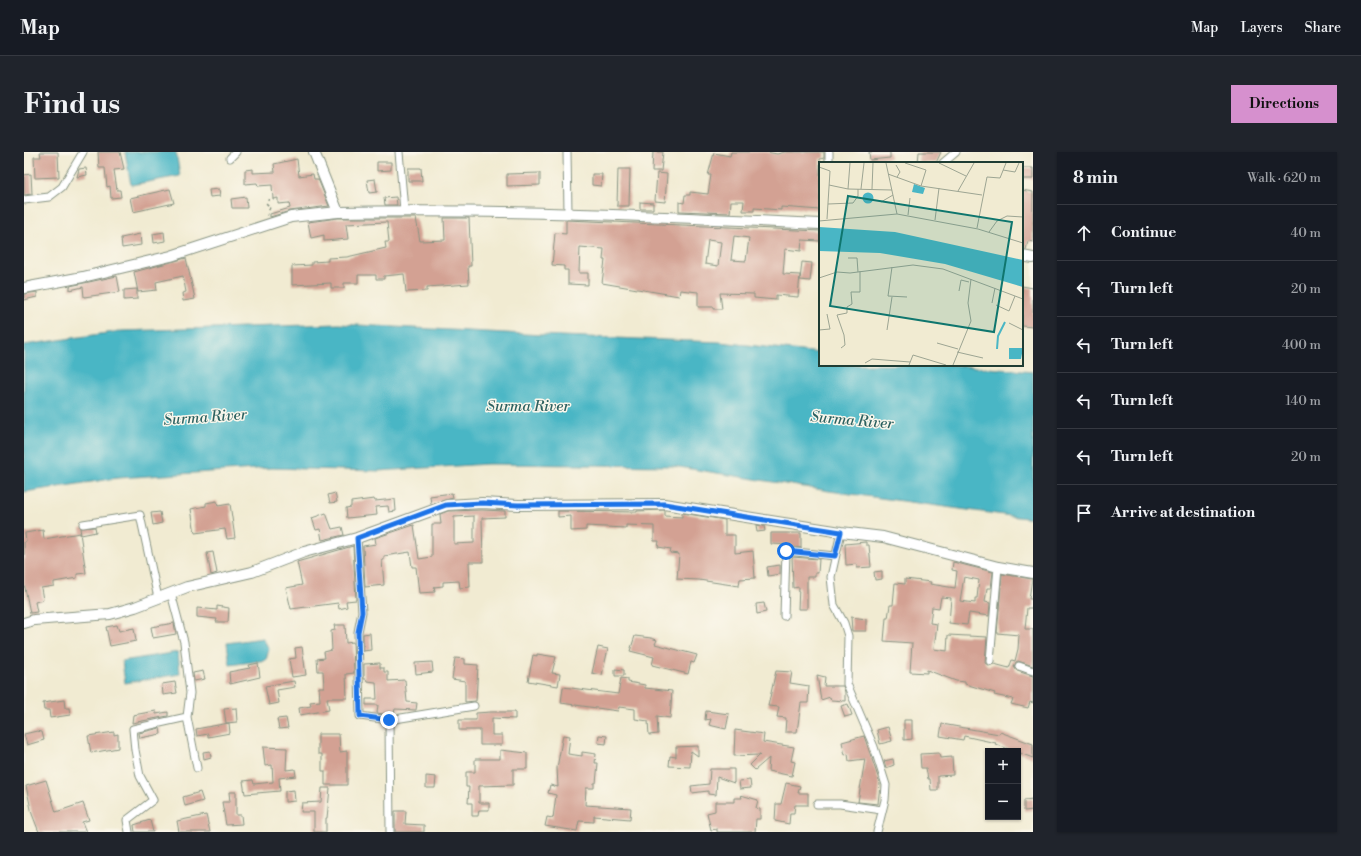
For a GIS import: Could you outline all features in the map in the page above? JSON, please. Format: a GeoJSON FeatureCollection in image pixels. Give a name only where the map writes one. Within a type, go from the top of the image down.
{"type":"FeatureCollection","features":[{"type":"Feature","properties":{"kind":"street"},"geometry":{"type":"LineString","coordinates":[[24,200],[48,197],[62,187],[83,152]]}},
{"type":"Feature","properties":{"kind":"street"},"geometry":{"type":"LineString","coordinates":[[230,158],[236,152]]}},
{"type":"Feature","properties":{"kind":"street"},"geometry":{"type":"LineString","coordinates":[[314,152],[338,212]]}},
{"type":"Feature","properties":{"kind":"street"},"geometry":{"type":"LineString","coordinates":[[399,152],[404,210]]}},
{"type":"Feature","properties":{"kind":"street"},"geometry":{"type":"LineString","coordinates":[[567,152],[568,213]]}},
{"type":"Feature","properties":{"kind":"street"},"geometry":{"type":"LineString","coordinates":[[944,162],[956,152]]}},
{"type":"Feature","properties":{"kind":"street"},"geometry":{"type":"LineString","coordinates":[[24,288],[83,277],[171,256],[291,217],[338,212],[404,210],[568,213],[819,224]]}},
{"type":"Feature","properties":{"kind":"street"},"geometry":{"type":"LineString","coordinates":[[1023,256],[1033,258]]}},
{"type":"Feature","properties":{"kind":"street"},"geometry":{"type":"LineString","coordinates":[[24,622],[110,614],[188,587],[252,572],[304,552],[357,538],[446,505],[482,503],[518,505],[664,504],[841,532],[883,537],[998,567],[1033,573]]}},
{"type":"Feature","properties":{"kind":"street"},"geometry":{"type":"LineString","coordinates":[[84,524],[140,515],[158,598]]}},
{"type":"Feature","properties":{"kind":"street"},"geometry":{"type":"LineString","coordinates":[[841,532],[832,577],[834,606],[844,623],[848,636],[847,684],[881,766],[886,785],[877,832]]}},
{"type":"Feature","properties":{"kind":"street"},"geometry":{"type":"LineString","coordinates":[[357,538],[362,612],[358,632],[360,716],[389,720],[474,706]]}},
{"type":"Feature","properties":{"kind":"street"},"geometry":{"type":"LineString","coordinates":[[784,616],[786,551],[835,556]]}},
{"type":"Feature","properties":{"kind":"street"},"geometry":{"type":"LineString","coordinates":[[990,661],[998,567]]}},
{"type":"Feature","properties":{"kind":"street"},"geometry":{"type":"LineString","coordinates":[[171,593],[184,642],[190,693],[187,717],[196,768]]}},
{"type":"Feature","properties":{"kind":"street"},"geometry":{"type":"LineString","coordinates":[[1019,666],[1033,671]]}},
{"type":"Feature","properties":{"kind":"street"},"geometry":{"type":"LineString","coordinates":[[129,832],[127,820],[152,800],[140,776],[133,729],[187,717]]}},
{"type":"Feature","properties":{"kind":"street"},"geometry":{"type":"LineString","coordinates":[[389,720],[390,832]]}},
{"type":"Feature","properties":{"kind":"street"},"geometry":{"type":"LineString","coordinates":[[817,804],[840,804],[882,810]]}},
{"type":"Feature","properties":{"kind":"path"},"geometry":{"type":"LineString","coordinates":[[264,226],[270,206],[266,203],[269,199]]}},
{"type":"Feature","properties":{"kind":"water"},"geometry":{"type":"Polygon","coordinates":[[[125,152],[176,152],[180,176],[131,185],[125,152]]]}},
{"type":"Feature","properties":{"kind":"water","name":"Surma River"},"geometry":{"type":"Polygon","coordinates":[[[339,324],[561,336],[720,342],[819,353],[819,366],[965,366],[1033,372],[1033,519],[829,491],[673,466],[488,464],[378,471],[271,468],[118,478],[24,492],[24,345],[121,331],[339,324]]]}},
{"type":"Feature","properties":{"kind":"water"},"geometry":{"type":"Polygon","coordinates":[[[263,638],[269,649],[266,660],[230,665],[227,643],[263,638]]]}},
{"type":"Feature","properties":{"kind":"water"},"geometry":{"type":"Polygon","coordinates":[[[178,652],[180,674],[125,683],[122,661],[178,652]]]}},
{"type":"Feature","properties":{"kind":"building"},"geometry":{"type":"Polygon","coordinates":[[[40,152],[58,152],[59,177],[35,178],[34,157],[41,157],[40,152]]]}},
{"type":"Feature","properties":{"kind":"building"},"geometry":{"type":"Polygon","coordinates":[[[98,152],[120,152],[124,169],[114,170],[117,190],[120,190],[121,197],[111,198],[110,186],[107,187],[105,168],[99,168],[98,152]]]}},
{"type":"Feature","properties":{"kind":"building"},"geometry":{"type":"Polygon","coordinates":[[[653,152],[663,152],[661,171],[652,171],[653,152]]]}},
{"type":"Feature","properties":{"kind":"building"},"geometry":{"type":"Polygon","coordinates":[[[731,152],[767,152],[777,154],[785,152],[824,152],[824,158],[820,159],[819,162],[819,210],[781,207],[781,210],[754,208],[754,211],[743,211],[744,201],[731,201],[730,213],[679,211],[679,202],[684,203],[685,195],[690,195],[690,192],[708,194],[711,175],[708,175],[714,153],[730,156],[731,152]]]}},
{"type":"Feature","properties":{"kind":"building"},"geometry":{"type":"Polygon","coordinates":[[[869,152],[890,152],[890,158],[870,160],[869,152]]]}},
{"type":"Feature","properties":{"kind":"building"},"geometry":{"type":"Polygon","coordinates":[[[919,152],[941,152],[936,162],[918,162],[919,152]]]}},
{"type":"Feature","properties":{"kind":"building"},"geometry":{"type":"Polygon","coordinates":[[[297,159],[299,176],[313,174],[314,179],[318,179],[329,206],[290,211],[270,217],[270,214],[290,208],[289,203],[278,204],[278,198],[273,199],[272,185],[258,186],[257,183],[245,184],[245,170],[253,169],[253,173],[275,172],[274,164],[297,159]]]}},
{"type":"Feature","properties":{"kind":"building"},"geometry":{"type":"Polygon","coordinates":[[[377,162],[391,162],[391,170],[377,171],[377,162]]]}},
{"type":"Feature","properties":{"kind":"building"},"geometry":{"type":"Polygon","coordinates":[[[86,168],[87,175],[77,177],[79,169],[86,168]]]}},
{"type":"Feature","properties":{"kind":"building"},"geometry":{"type":"Polygon","coordinates":[[[408,168],[421,168],[422,181],[408,181],[408,168]]]}},
{"type":"Feature","properties":{"kind":"building"},"geometry":{"type":"Polygon","coordinates":[[[1023,168],[1033,168],[1033,179],[1023,179],[1023,168]]]}},
{"type":"Feature","properties":{"kind":"building"},"geometry":{"type":"Polygon","coordinates":[[[618,169],[630,169],[629,206],[617,206],[618,169]]]}},
{"type":"Feature","properties":{"kind":"building"},"geometry":{"type":"Polygon","coordinates":[[[540,173],[540,185],[507,186],[507,174],[540,173]]]}},
{"type":"Feature","properties":{"kind":"building"},"geometry":{"type":"Polygon","coordinates":[[[657,173],[667,174],[665,202],[655,201],[657,173]]]}},
{"type":"Feature","properties":{"kind":"building"},"geometry":{"type":"Polygon","coordinates":[[[31,174],[32,194],[24,195],[24,175],[31,174]]]}},
{"type":"Feature","properties":{"kind":"building"},"geometry":{"type":"Polygon","coordinates":[[[592,174],[602,174],[601,186],[592,185],[592,174]]]}},
{"type":"Feature","properties":{"kind":"building"},"geometry":{"type":"Polygon","coordinates":[[[375,179],[377,192],[369,193],[367,180],[375,179]]]}},
{"type":"Feature","properties":{"kind":"building"},"geometry":{"type":"Polygon","coordinates":[[[170,189],[174,203],[133,212],[130,198],[170,189]]]}},
{"type":"Feature","properties":{"kind":"building"},"geometry":{"type":"Polygon","coordinates":[[[219,189],[220,196],[210,197],[209,190],[219,189]]]}},
{"type":"Feature","properties":{"kind":"building"},"geometry":{"type":"Polygon","coordinates":[[[1023,190],[1033,192],[1033,242],[1028,241],[1026,250],[1023,250],[1023,190]]]}},
{"type":"Feature","properties":{"kind":"building"},"geometry":{"type":"Polygon","coordinates":[[[246,197],[247,208],[232,208],[231,199],[246,197]]]}},
{"type":"Feature","properties":{"kind":"building"},"geometry":{"type":"Polygon","coordinates":[[[396,197],[397,205],[385,205],[384,198],[396,197]]]}},
{"type":"Feature","properties":{"kind":"building"},"geometry":{"type":"Polygon","coordinates":[[[640,202],[653,203],[653,209],[640,209],[640,202]]]}},
{"type":"Feature","properties":{"kind":"building"},"geometry":{"type":"Polygon","coordinates":[[[338,218],[416,218],[420,241],[445,240],[444,218],[469,218],[471,266],[468,266],[469,284],[427,287],[427,291],[406,292],[404,274],[384,276],[384,279],[376,279],[376,275],[358,275],[358,283],[344,283],[344,288],[331,288],[331,283],[292,285],[292,266],[312,265],[312,262],[328,261],[328,258],[347,257],[386,248],[385,242],[389,242],[387,222],[346,224],[348,239],[324,241],[324,235],[311,238],[308,222],[338,218]]]}},
{"type":"Feature","properties":{"kind":"building"},"geometry":{"type":"Polygon","coordinates":[[[566,220],[819,231],[819,241],[802,240],[801,251],[785,249],[783,274],[800,275],[798,297],[776,295],[776,300],[754,298],[754,294],[720,293],[722,309],[714,309],[714,307],[698,307],[698,292],[680,290],[679,296],[602,283],[605,260],[603,260],[604,249],[580,247],[579,273],[588,273],[588,285],[568,284],[568,270],[564,270],[564,266],[552,265],[555,233],[566,234],[566,220]],[[734,236],[731,260],[746,261],[749,238],[734,236]],[[708,240],[705,264],[718,266],[721,242],[708,240]]]}},
{"type":"Feature","properties":{"kind":"building"},"geometry":{"type":"Polygon","coordinates":[[[164,232],[165,241],[154,243],[153,234],[164,232]]]}},
{"type":"Feature","properties":{"kind":"building"},"geometry":{"type":"Polygon","coordinates":[[[140,234],[141,245],[122,248],[121,238],[140,234]]]}},
{"type":"Feature","properties":{"kind":"building"},"geometry":{"type":"Polygon","coordinates":[[[186,258],[195,299],[183,301],[182,293],[186,292],[183,276],[156,282],[157,290],[138,292],[134,272],[186,258]]]}},
{"type":"Feature","properties":{"kind":"building"},"geometry":{"type":"Polygon","coordinates":[[[802,262],[812,263],[810,281],[800,280],[802,262]]]}},
{"type":"Feature","properties":{"kind":"building"},"geometry":{"type":"Polygon","coordinates":[[[117,276],[120,292],[84,297],[83,287],[70,290],[70,286],[117,276]]]}},
{"type":"Feature","properties":{"kind":"building"},"geometry":{"type":"Polygon","coordinates":[[[1023,286],[1033,288],[1033,327],[1023,326],[1023,286]]]}},
{"type":"Feature","properties":{"kind":"building"},"geometry":{"type":"Polygon","coordinates":[[[137,289],[137,299],[124,300],[124,290],[137,289]]]}},
{"type":"Feature","properties":{"kind":"building"},"geometry":{"type":"Polygon","coordinates":[[[37,292],[37,297],[24,300],[24,294],[37,292]]]}},
{"type":"Feature","properties":{"kind":"building"},"geometry":{"type":"Polygon","coordinates":[[[335,493],[337,502],[330,503],[328,495],[335,493]]]}},
{"type":"Feature","properties":{"kind":"building"},"geometry":{"type":"Polygon","coordinates":[[[452,493],[453,498],[431,504],[430,496],[452,493]]]}},
{"type":"Feature","properties":{"kind":"building"},"geometry":{"type":"Polygon","coordinates":[[[374,499],[375,501],[395,499],[396,511],[389,512],[388,506],[376,507],[377,515],[347,518],[346,508],[351,507],[351,502],[374,499]]]}},
{"type":"Feature","properties":{"kind":"building"},"geometry":{"type":"Polygon","coordinates":[[[217,501],[218,506],[230,504],[235,538],[227,539],[225,529],[195,533],[191,509],[206,506],[206,503],[217,501]]]}},
{"type":"Feature","properties":{"kind":"building"},"geometry":{"type":"Polygon","coordinates":[[[664,510],[665,516],[682,517],[682,513],[725,520],[725,535],[735,535],[735,553],[753,551],[755,578],[740,579],[739,586],[699,580],[677,579],[679,554],[670,553],[671,549],[658,547],[659,541],[654,541],[654,526],[626,525],[626,528],[586,526],[586,530],[571,531],[571,516],[558,517],[558,511],[637,512],[664,510]]]}},
{"type":"Feature","properties":{"kind":"building"},"geometry":{"type":"Polygon","coordinates":[[[448,511],[505,511],[505,517],[482,518],[483,562],[469,562],[470,587],[460,588],[459,581],[443,582],[443,586],[434,587],[435,592],[419,593],[416,567],[412,567],[410,552],[384,556],[384,560],[382,560],[384,585],[365,587],[363,546],[376,544],[375,538],[414,525],[419,559],[432,557],[432,524],[441,524],[440,514],[448,511]],[[474,516],[454,517],[454,544],[474,543],[474,516]]]}},
{"type":"Feature","properties":{"kind":"building"},"geometry":{"type":"Polygon","coordinates":[[[160,512],[162,523],[153,525],[151,513],[160,512]]]}},
{"type":"Feature","properties":{"kind":"building"},"geometry":{"type":"Polygon","coordinates":[[[326,513],[332,529],[342,527],[344,535],[322,540],[320,529],[316,530],[312,518],[326,513]]]}},
{"type":"Feature","properties":{"kind":"building"},"geometry":{"type":"Polygon","coordinates":[[[756,525],[764,526],[765,531],[757,532],[756,525]]]}},
{"type":"Feature","properties":{"kind":"building"},"geometry":{"type":"Polygon","coordinates":[[[95,527],[96,532],[81,535],[80,528],[95,527]]]}},
{"type":"Feature","properties":{"kind":"building"},"geometry":{"type":"Polygon","coordinates":[[[43,530],[44,539],[80,533],[86,573],[77,574],[77,578],[54,582],[54,586],[41,588],[43,600],[35,602],[37,612],[30,613],[24,583],[25,533],[43,530]]]}},
{"type":"Feature","properties":{"kind":"building"},"geometry":{"type":"Polygon","coordinates":[[[771,533],[801,533],[801,548],[792,547],[792,545],[771,544],[771,533]]]}},
{"type":"Feature","properties":{"kind":"building"},"geometry":{"type":"Polygon","coordinates":[[[866,542],[866,545],[869,545],[871,567],[857,568],[857,564],[846,565],[845,544],[866,542]]]}},
{"type":"Feature","properties":{"kind":"building"},"geometry":{"type":"Polygon","coordinates":[[[353,546],[356,600],[346,601],[347,607],[339,609],[338,603],[291,609],[286,588],[302,585],[297,562],[353,546]]]}},
{"type":"Feature","properties":{"kind":"building"},"geometry":{"type":"Polygon","coordinates":[[[213,552],[217,573],[211,575],[207,553],[213,552]]]}},
{"type":"Feature","properties":{"kind":"building"},"geometry":{"type":"Polygon","coordinates":[[[792,557],[819,559],[818,573],[815,573],[815,577],[807,577],[807,609],[798,609],[799,587],[793,588],[792,557]]]}},
{"type":"Feature","properties":{"kind":"building"},"geometry":{"type":"Polygon","coordinates":[[[953,562],[993,572],[991,588],[987,588],[985,602],[990,603],[989,616],[969,613],[967,625],[949,623],[951,598],[941,597],[939,608],[932,607],[930,623],[937,624],[934,649],[947,651],[948,635],[987,637],[985,663],[989,666],[994,664],[1009,668],[1012,660],[1015,661],[1018,649],[1019,635],[997,633],[1002,574],[1032,579],[1029,599],[1033,599],[1033,608],[1027,608],[1025,629],[1033,629],[1033,666],[1018,661],[1014,667],[1017,671],[1033,676],[1033,703],[1030,702],[1028,708],[1011,704],[1013,699],[994,695],[995,693],[927,670],[927,673],[910,672],[912,643],[884,641],[886,618],[888,618],[890,605],[893,605],[895,583],[905,584],[905,579],[931,582],[930,584],[955,588],[957,571],[952,570],[953,562]],[[964,577],[960,601],[975,603],[979,580],[964,577]]]}},
{"type":"Feature","properties":{"kind":"building"},"geometry":{"type":"Polygon","coordinates":[[[780,565],[780,574],[768,576],[767,567],[780,565]]]}},
{"type":"Feature","properties":{"kind":"building"},"geometry":{"type":"Polygon","coordinates":[[[882,571],[882,579],[875,580],[874,572],[882,571]]]}},
{"type":"Feature","properties":{"kind":"building"},"geometry":{"type":"Polygon","coordinates":[[[764,603],[766,612],[757,614],[756,604],[764,603]]]}},
{"type":"Feature","properties":{"kind":"building"},"geometry":{"type":"Polygon","coordinates":[[[217,606],[229,608],[228,622],[216,622],[217,619],[197,617],[197,608],[217,610],[217,606]]]}},
{"type":"Feature","properties":{"kind":"building"},"geometry":{"type":"Polygon","coordinates":[[[851,617],[866,619],[866,631],[852,631],[851,617]]]}},
{"type":"Feature","properties":{"kind":"building"},"geometry":{"type":"Polygon","coordinates":[[[174,623],[176,634],[153,638],[151,627],[174,623]]]}},
{"type":"Feature","properties":{"kind":"building"},"geometry":{"type":"Polygon","coordinates":[[[117,625],[119,631],[134,628],[136,641],[110,646],[106,627],[117,625]]]}},
{"type":"Feature","properties":{"kind":"building"},"geometry":{"type":"Polygon","coordinates":[[[334,625],[345,625],[346,643],[353,642],[354,673],[346,674],[347,698],[327,698],[329,710],[300,715],[299,708],[311,706],[310,702],[320,701],[319,687],[324,687],[323,671],[318,671],[317,659],[325,658],[324,652],[332,650],[331,631],[335,630],[334,625]]]}},
{"type":"Feature","properties":{"kind":"building"},"geometry":{"type":"Polygon","coordinates":[[[370,633],[371,650],[363,651],[363,634],[370,633]]]}},
{"type":"Feature","properties":{"kind":"building"},"geometry":{"type":"Polygon","coordinates":[[[635,636],[651,638],[657,640],[655,644],[697,655],[694,663],[691,662],[688,674],[652,665],[654,657],[630,651],[635,636]]]}},
{"type":"Feature","properties":{"kind":"building"},"geometry":{"type":"Polygon","coordinates":[[[302,647],[306,675],[292,677],[289,659],[296,658],[295,648],[302,647]]]}},
{"type":"Feature","properties":{"kind":"building"},"geometry":{"type":"Polygon","coordinates":[[[598,647],[608,649],[602,675],[592,673],[598,647]]]}},
{"type":"Feature","properties":{"kind":"building"},"geometry":{"type":"Polygon","coordinates":[[[537,654],[556,657],[552,673],[560,674],[558,686],[528,681],[533,655],[537,656],[537,654]]]}},
{"type":"Feature","properties":{"kind":"building"},"geometry":{"type":"Polygon","coordinates":[[[455,658],[465,659],[465,664],[478,665],[476,701],[465,702],[465,681],[452,679],[455,658]]]}},
{"type":"Feature","properties":{"kind":"building"},"geometry":{"type":"Polygon","coordinates":[[[432,662],[433,672],[416,674],[415,663],[432,662]]]}},
{"type":"Feature","properties":{"kind":"building"},"geometry":{"type":"Polygon","coordinates":[[[258,663],[260,677],[230,684],[229,672],[250,668],[249,665],[258,663]]]}},
{"type":"Feature","properties":{"kind":"building"},"geometry":{"type":"Polygon","coordinates":[[[380,663],[380,668],[384,668],[384,672],[388,672],[388,681],[405,680],[407,702],[417,703],[416,710],[395,709],[394,714],[389,715],[377,713],[378,705],[366,705],[366,699],[377,699],[376,682],[367,681],[364,679],[364,664],[380,663]]]}},
{"type":"Feature","properties":{"kind":"building"},"geometry":{"type":"Polygon","coordinates":[[[615,669],[624,670],[624,676],[615,676],[615,669]]]}},
{"type":"Feature","properties":{"kind":"building"},"geometry":{"type":"Polygon","coordinates":[[[203,671],[205,679],[194,681],[193,673],[203,671]]]}},
{"type":"Feature","properties":{"kind":"building"},"geometry":{"type":"Polygon","coordinates":[[[776,671],[792,672],[790,683],[809,686],[808,703],[801,703],[797,732],[785,732],[786,718],[777,717],[779,707],[768,706],[776,671]]]}},
{"type":"Feature","properties":{"kind":"building"},"geometry":{"type":"Polygon","coordinates":[[[817,675],[825,677],[824,686],[843,686],[845,701],[831,700],[830,697],[821,700],[817,675]]]}},
{"type":"Feature","properties":{"kind":"building"},"geometry":{"type":"Polygon","coordinates":[[[621,678],[628,679],[628,682],[645,685],[645,688],[672,691],[670,718],[657,716],[658,734],[649,735],[648,721],[635,719],[635,709],[619,707],[618,711],[561,703],[563,687],[618,694],[621,678]]]}},
{"type":"Feature","properties":{"kind":"building"},"geometry":{"type":"Polygon","coordinates":[[[294,681],[295,687],[277,690],[279,703],[269,705],[265,686],[294,681]]]}},
{"type":"Feature","properties":{"kind":"building"},"geometry":{"type":"Polygon","coordinates":[[[175,682],[177,693],[163,695],[162,684],[175,682]]]}},
{"type":"Feature","properties":{"kind":"building"},"geometry":{"type":"Polygon","coordinates":[[[64,700],[65,708],[69,708],[70,715],[50,718],[49,710],[44,710],[43,703],[64,700]]]}},
{"type":"Feature","properties":{"kind":"building"},"geometry":{"type":"Polygon","coordinates":[[[848,704],[852,715],[845,717],[841,706],[848,704]]]}},
{"type":"Feature","properties":{"kind":"building"},"geometry":{"type":"Polygon","coordinates":[[[236,708],[237,722],[226,723],[224,709],[236,708]]]}},
{"type":"Feature","properties":{"kind":"building"},"geometry":{"type":"Polygon","coordinates":[[[156,711],[156,714],[168,712],[168,716],[132,723],[133,715],[156,711]]]}},
{"type":"Feature","properties":{"kind":"building"},"geometry":{"type":"Polygon","coordinates":[[[706,711],[729,714],[726,729],[709,725],[711,719],[705,720],[706,711]]]}},
{"type":"Feature","properties":{"kind":"building"},"geometry":{"type":"Polygon","coordinates":[[[515,712],[515,719],[492,718],[492,735],[502,735],[502,745],[480,745],[480,730],[459,730],[459,720],[476,720],[476,713],[515,712]]]}},
{"type":"Feature","properties":{"kind":"building"},"geometry":{"type":"Polygon","coordinates":[[[286,718],[288,728],[279,729],[277,719],[286,718]]]}},
{"type":"Feature","properties":{"kind":"building"},"geometry":{"type":"Polygon","coordinates":[[[904,720],[912,720],[912,739],[904,740],[904,720]]]}},
{"type":"Feature","properties":{"kind":"building"},"geometry":{"type":"Polygon","coordinates":[[[229,723],[230,733],[208,737],[208,734],[197,736],[196,729],[229,723]]]}},
{"type":"Feature","properties":{"kind":"building"},"geometry":{"type":"Polygon","coordinates":[[[942,724],[999,734],[1000,732],[1033,744],[1033,758],[1021,754],[1021,748],[1006,748],[995,744],[996,743],[964,736],[963,740],[940,736],[942,724]]]}},
{"type":"Feature","properties":{"kind":"building"},"geometry":{"type":"Polygon","coordinates":[[[888,727],[892,741],[880,744],[877,730],[888,727]]]}},
{"type":"Feature","properties":{"kind":"building"},"geometry":{"type":"Polygon","coordinates":[[[160,728],[161,734],[140,738],[139,733],[160,728]]]}},
{"type":"Feature","properties":{"kind":"building"},"geometry":{"type":"Polygon","coordinates":[[[735,730],[764,734],[763,742],[794,747],[791,761],[795,762],[792,776],[768,771],[769,758],[755,770],[750,765],[760,755],[734,756],[735,730]]]}},
{"type":"Feature","properties":{"kind":"building"},"geometry":{"type":"Polygon","coordinates":[[[37,731],[42,732],[44,740],[27,745],[24,734],[37,731]]]}},
{"type":"Feature","properties":{"kind":"building"},"geometry":{"type":"Polygon","coordinates":[[[114,732],[114,735],[118,734],[118,748],[91,753],[88,736],[114,732]]]}},
{"type":"Feature","properties":{"kind":"building"},"geometry":{"type":"Polygon","coordinates":[[[318,734],[339,734],[340,752],[347,751],[347,785],[325,785],[325,771],[322,771],[322,754],[318,754],[318,734]]]}},
{"type":"Feature","properties":{"kind":"building"},"geometry":{"type":"Polygon","coordinates":[[[563,735],[570,736],[568,754],[582,756],[582,752],[596,754],[595,763],[598,763],[596,783],[594,783],[594,788],[586,788],[585,805],[631,808],[630,819],[594,816],[594,822],[579,821],[577,831],[545,826],[547,817],[553,818],[556,795],[548,793],[550,785],[558,787],[557,768],[563,735]]]}},
{"type":"Feature","properties":{"kind":"building"},"geometry":{"type":"Polygon","coordinates":[[[599,735],[607,736],[606,744],[598,743],[599,735]]]}},
{"type":"Feature","properties":{"kind":"building"},"geometry":{"type":"Polygon","coordinates":[[[864,736],[880,784],[878,804],[858,802],[865,759],[849,761],[848,754],[845,755],[842,742],[864,736]]]}},
{"type":"Feature","properties":{"kind":"building"},"geometry":{"type":"Polygon","coordinates":[[[698,746],[698,756],[691,751],[690,767],[669,766],[670,756],[676,757],[676,747],[698,746]]]}},
{"type":"Feature","properties":{"kind":"building"},"geometry":{"type":"Polygon","coordinates":[[[263,747],[287,748],[286,770],[295,769],[296,776],[279,778],[280,791],[245,794],[243,781],[253,780],[254,784],[273,782],[272,765],[265,766],[263,747]]]}},
{"type":"Feature","properties":{"kind":"building"},"geometry":{"type":"Polygon","coordinates":[[[500,750],[527,753],[527,769],[513,769],[513,785],[479,786],[479,803],[489,803],[489,810],[479,810],[478,816],[472,816],[472,803],[468,803],[469,787],[466,787],[466,772],[475,772],[475,759],[500,759],[500,750]]]}},
{"type":"Feature","properties":{"kind":"building"},"geometry":{"type":"Polygon","coordinates":[[[210,751],[211,757],[204,759],[203,752],[210,751]]]}},
{"type":"Feature","properties":{"kind":"building"},"geometry":{"type":"Polygon","coordinates":[[[939,753],[940,758],[952,757],[953,775],[938,776],[938,790],[931,790],[930,779],[928,779],[926,768],[921,768],[920,754],[939,753]]]}},
{"type":"Feature","properties":{"kind":"building"},"geometry":{"type":"Polygon","coordinates":[[[893,759],[894,765],[886,768],[884,761],[893,759]]]}},
{"type":"Feature","properties":{"kind":"building"},"geometry":{"type":"Polygon","coordinates":[[[710,769],[734,769],[734,783],[717,777],[716,795],[708,794],[708,791],[692,793],[691,786],[709,784],[710,769]]]}},
{"type":"Feature","properties":{"kind":"building"},"geometry":{"type":"Polygon","coordinates":[[[426,776],[436,777],[435,788],[426,788],[426,776]]]}},
{"type":"Feature","properties":{"kind":"building"},"geometry":{"type":"Polygon","coordinates":[[[46,780],[56,812],[83,803],[89,820],[82,822],[86,832],[39,832],[32,814],[26,786],[46,780]]]}},
{"type":"Feature","properties":{"kind":"building"},"geometry":{"type":"Polygon","coordinates":[[[750,780],[751,788],[740,789],[739,781],[750,780]]]}},
{"type":"Feature","properties":{"kind":"building"},"geometry":{"type":"Polygon","coordinates":[[[786,783],[800,786],[798,793],[808,793],[808,805],[795,805],[794,813],[790,813],[789,824],[775,821],[776,804],[781,804],[786,783]]]}},
{"type":"Feature","properties":{"kind":"building"},"geometry":{"type":"Polygon","coordinates":[[[322,788],[330,788],[326,818],[326,832],[314,832],[314,812],[301,812],[302,803],[321,802],[322,788]]]}},
{"type":"Feature","properties":{"kind":"building"},"geometry":{"type":"Polygon","coordinates":[[[294,790],[295,801],[285,802],[285,791],[294,790]]]}},
{"type":"Feature","properties":{"kind":"building"},"geometry":{"type":"Polygon","coordinates":[[[200,792],[203,801],[185,806],[183,797],[200,792]]]}},
{"type":"Feature","properties":{"kind":"building"},"geometry":{"type":"Polygon","coordinates":[[[229,792],[236,792],[236,815],[241,815],[242,824],[226,825],[222,802],[230,802],[229,792]]]}},
{"type":"Feature","properties":{"kind":"building"},"geometry":{"type":"Polygon","coordinates":[[[741,795],[758,800],[756,808],[760,809],[760,819],[756,819],[755,832],[717,832],[717,829],[711,830],[707,813],[715,811],[715,802],[734,802],[734,798],[742,798],[741,795]]]}},
{"type":"Feature","properties":{"kind":"building"},"geometry":{"type":"Polygon","coordinates":[[[1033,799],[1033,810],[1024,811],[1024,800],[1033,799]]]}},
{"type":"Feature","properties":{"kind":"building"},"geometry":{"type":"Polygon","coordinates":[[[395,811],[406,811],[405,824],[424,825],[424,832],[395,832],[395,811]]]}},
{"type":"Feature","properties":{"kind":"building"},"geometry":{"type":"Polygon","coordinates":[[[206,815],[210,832],[179,832],[177,821],[206,815]]]}},
{"type":"Feature","properties":{"kind":"building"},"geometry":{"type":"Polygon","coordinates":[[[150,820],[153,832],[135,832],[134,825],[150,820]]]}},
{"type":"Feature","properties":{"kind":"route"},"geometry":{"type":"LineString","coordinates":[[389,720],[360,716],[358,632],[362,612],[357,538],[388,525],[446,505],[482,503],[518,505],[664,504],[841,532],[835,556],[786,551]]}}]}
